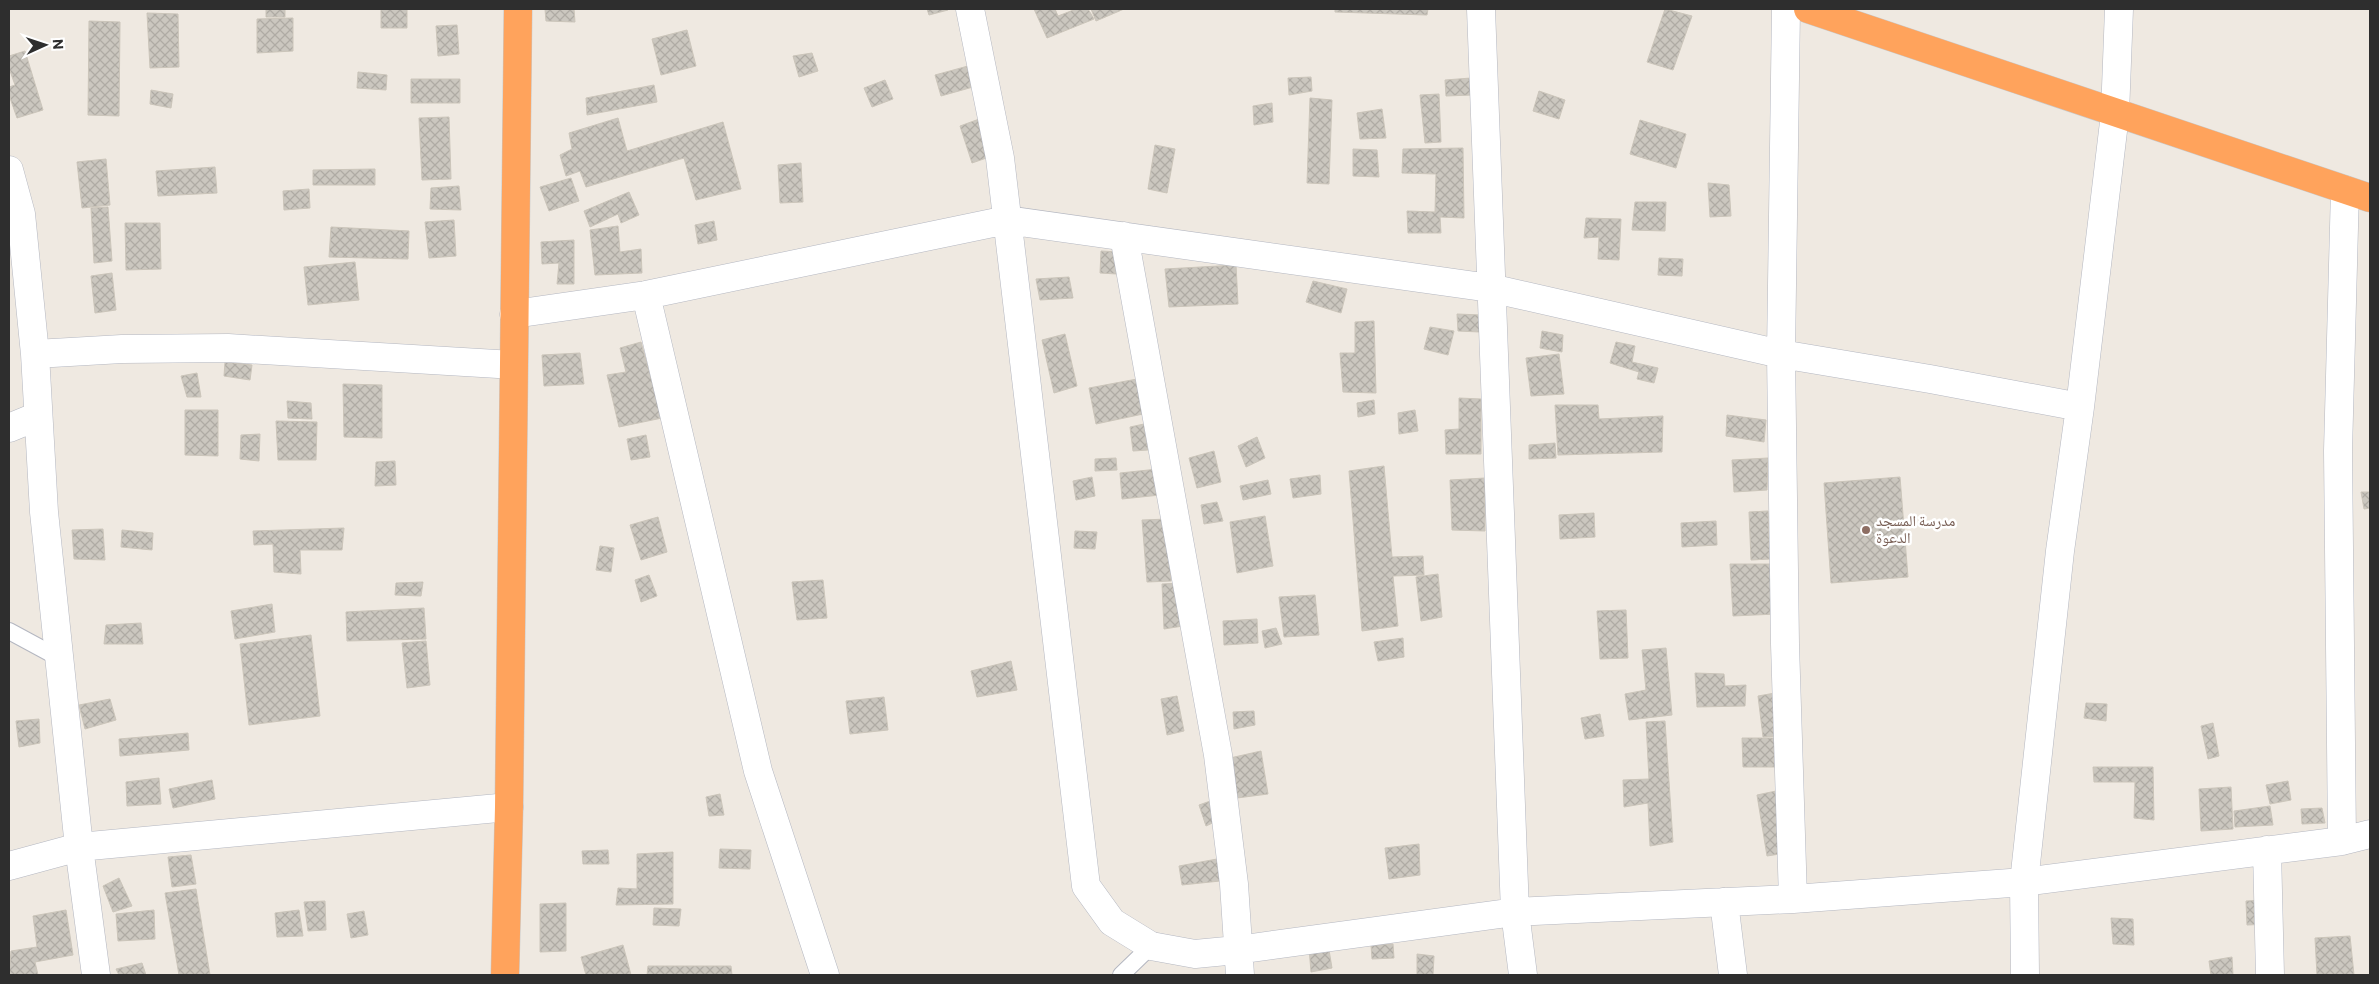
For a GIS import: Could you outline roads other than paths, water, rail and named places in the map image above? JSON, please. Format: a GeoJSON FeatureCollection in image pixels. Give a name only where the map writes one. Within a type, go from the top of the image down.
{"type":"FeatureCollection","features":[{"type":"Feature","properties":{"kind":"highway"},"geometry":{"type":"LineString","coordinates":[[505,975],[509,807],[518,9]]}},
{"type":"Feature","properties":{"kind":"highway"},"geometry":{"type":"LineString","coordinates":[[1808,9],[2115,114],[2358,194]]}},
{"type":"Feature","properties":{"kind":"street"},"geometry":{"type":"LineString","coordinates":[[970,9],[1000,158],[1086,886],[1112,922],[1151,946],[1239,963],[1515,912],[1793,899],[2024,882],[2342,841],[2370,834]]}},
{"type":"Feature","properties":{"kind":"street"},"geometry":{"type":"LineString","coordinates":[[1481,9],[1490,288],[1504,599],[1515,912],[1523,975]]}},
{"type":"Feature","properties":{"kind":"street"},"geometry":{"type":"LineString","coordinates":[[1786,9],[1780,354],[1785,644],[1793,899]]}},
{"type":"Feature","properties":{"kind":"street"},"geometry":{"type":"LineString","coordinates":[[2025,975],[2024,882],[2060,551],[2080,407],[2115,114],[2119,9]]}},
{"type":"Feature","properties":{"kind":"street"},"geometry":{"type":"LineString","coordinates":[[9,170],[21,214],[35,354],[44,512],[79,846],[96,975]]}},
{"type":"Feature","properties":{"kind":"street"},"geometry":{"type":"LineString","coordinates":[[2342,841],[2338,451],[2358,194]]}},
{"type":"Feature","properties":{"kind":"street"},"geometry":{"type":"LineString","coordinates":[[514,314],[646,295],[1007,220],[1490,288],[1780,354],[2080,407]]}},
{"type":"Feature","properties":{"kind":"street"},"geometry":{"type":"LineString","coordinates":[[1124,236],[1218,755],[1234,884],[1239,963]]}},
{"type":"Feature","properties":{"kind":"street"},"geometry":{"type":"LineString","coordinates":[[646,295],[758,771],[825,975]]}},
{"type":"Feature","properties":{"kind":"street"},"geometry":{"type":"LineString","coordinates":[[35,354],[122,349],[228,348],[513,366]]}},
{"type":"Feature","properties":{"kind":"street"},"geometry":{"type":"LineString","coordinates":[[9,428],[38,416]]}},
{"type":"Feature","properties":{"kind":"street"},"geometry":{"type":"LineString","coordinates":[[9,866],[79,846],[509,807]]}},
{"type":"Feature","properties":{"kind":"street"},"geometry":{"type":"LineString","coordinates":[[2267,850],[2270,975]]}},
{"type":"Feature","properties":{"kind":"street"},"geometry":{"type":"LineString","coordinates":[[1724,902],[1733,975]]}},
{"type":"Feature","properties":{"kind":"lane"},"geometry":{"type":"LineString","coordinates":[[9,631],[59,658]]}},
{"type":"Feature","properties":{"kind":"lane"},"geometry":{"type":"LineString","coordinates":[[1121,975],[1151,946]]}},
{"type":"Feature","properties":{"kind":"place","name":"مدرسة المسجد الدعوة"},"geometry":{"type":"Point","coordinates":[1866,530]}}]}
